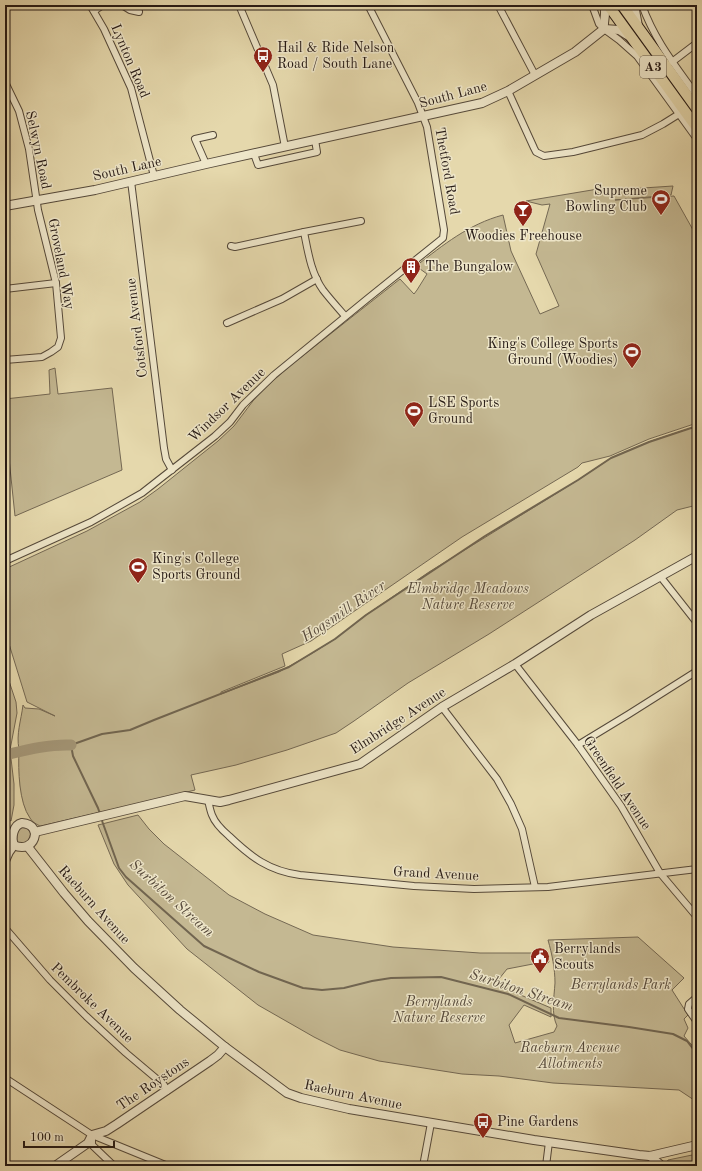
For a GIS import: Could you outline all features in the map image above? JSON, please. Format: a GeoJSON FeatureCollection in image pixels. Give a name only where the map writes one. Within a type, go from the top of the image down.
{"type":"FeatureCollection","features":[{"type":"Feature","properties":{"kind":"highway","name":"A3"},"geometry":{"type":"LineString","coordinates":[[608,5],[697,128]]}},
{"type":"Feature","properties":{"kind":"highway","name":"A3"},"geometry":{"type":"LineString","coordinates":[[622,5],[697,109]]}},
{"type":"Feature","properties":{"kind":"street","name":"Lynton Road"},"geometry":{"type":"LineString","coordinates":[[90,5],[131,88],[154,176]]}},
{"type":"Feature","properties":{"kind":"street"},"geometry":{"type":"LineString","coordinates":[[94,11],[103,5]]}},
{"type":"Feature","properties":{"kind":"street"},"geometry":{"type":"LineString","coordinates":[[122,5],[130,10],[138,12]]}},
{"type":"Feature","properties":{"kind":"street"},"geometry":{"type":"LineString","coordinates":[[239,5],[273,85],[285,147]]}},
{"type":"Feature","properties":{"kind":"street","name":"Thetford Road"},"geometry":{"type":"LineString","coordinates":[[368,5],[424,116],[427,126],[444,235]]}},
{"type":"Feature","properties":{"kind":"street"},"geometry":{"type":"LineString","coordinates":[[498,5],[535,75]]}},
{"type":"Feature","properties":{"kind":"street"},"geometry":{"type":"LineString","coordinates":[[592,5],[599,24],[637,56],[697,139]]}},
{"type":"Feature","properties":{"kind":"street"},"geometry":{"type":"LineString","coordinates":[[604,5],[606,14],[603,24],[604,29]]}},
{"type":"Feature","properties":{"kind":"street"},"geometry":{"type":"LineString","coordinates":[[634,5],[638,27]]}},
{"type":"Feature","properties":{"kind":"street"},"geometry":{"type":"LineString","coordinates":[[642,5],[654,35],[697,96]]}},
{"type":"Feature","properties":{"kind":"street"},"geometry":{"type":"LineString","coordinates":[[604,29],[615,29],[632,38]]}},
{"type":"Feature","properties":{"kind":"street","name":"South Lane"},"geometry":{"type":"LineString","coordinates":[[5,206],[95,190],[482,103],[508,91],[574,52],[604,29]]}},
{"type":"Feature","properties":{"kind":"street"},"geometry":{"type":"LineString","coordinates":[[672,62],[697,43]]}},
{"type":"Feature","properties":{"kind":"street","name":"Selwyn Road"},"geometry":{"type":"LineString","coordinates":[[5,82],[19,111],[31,163],[37,201]]}},
{"type":"Feature","properties":{"kind":"street"},"geometry":{"type":"LineString","coordinates":[[508,91],[536,152],[544,156],[573,152],[642,135],[664,124],[679,114]]}},
{"type":"Feature","properties":{"kind":"street"},"geometry":{"type":"LineString","coordinates":[[206,164],[195,139],[213,135]]}},
{"type":"Feature","properties":{"kind":"street"},"geometry":{"type":"LineString","coordinates":[[254,154],[258,165],[317,152],[315,140]]}},
{"type":"Feature","properties":{"kind":"street","name":"Cotsford Avenue"},"geometry":{"type":"LineString","coordinates":[[131,181],[164,448],[166,459],[172,470]]}},
{"type":"Feature","properties":{"kind":"street","name":"Groveland Way"},"geometry":{"type":"LineString","coordinates":[[5,360],[42,356],[58,347],[61,338],[56,283],[37,201]]}},
{"type":"Feature","properties":{"kind":"street"},"geometry":{"type":"LineString","coordinates":[[231,246],[235,247],[361,221]]}},
{"type":"Feature","properties":{"kind":"street"},"geometry":{"type":"LineString","coordinates":[[304,232],[312,267],[317,279],[345,316]]}},
{"type":"Feature","properties":{"kind":"street","name":"Windsor Avenue"},"geometry":{"type":"LineString","coordinates":[[5,561],[91,522],[142,493],[215,436],[230,422],[243,405],[274,375],[345,316],[444,238],[444,235]]}},
{"type":"Feature","properties":{"kind":"street"},"geometry":{"type":"LineString","coordinates":[[227,322],[282,299],[317,279]]}},
{"type":"Feature","properties":{"kind":"street"},"geometry":{"type":"LineString","coordinates":[[5,288],[56,283]]}},
{"type":"Feature","properties":{"kind":"street","name":"Elmbridge Avenue"},"geometry":{"type":"LineString","coordinates":[[35,832],[185,796],[220,802],[360,764],[442,707],[515,664],[591,615],[697,556]]}},
{"type":"Feature","properties":{"kind":"street"},"geometry":{"type":"LineString","coordinates":[[660,576],[697,623]]}},
{"type":"Feature","properties":{"kind":"street","name":"Greenfield Avenue"},"geometry":{"type":"LineString","coordinates":[[515,664],[578,745],[620,806],[660,873],[697,917]]}},
{"type":"Feature","properties":{"kind":"street"},"geometry":{"type":"LineString","coordinates":[[578,745],[697,671]]}},
{"type":"Feature","properties":{"kind":"street"},"geometry":{"type":"LineString","coordinates":[[442,707],[497,779],[511,804],[522,829],[535,887]]}},
{"type":"Feature","properties":{"kind":"street","name":"Grand Avenue"},"geometry":{"type":"LineString","coordinates":[[208,800],[212,815],[219,827],[236,843],[250,855],[267,865],[287,873],[414,886],[474,889],[548,887],[697,869]]}},
{"type":"Feature","properties":{"kind":"street"},"geometry":{"type":"LineString","coordinates":[[19,824],[29,824],[33,826],[35,832],[33,840],[28,847],[22,848],[14,846],[12,840],[14,831],[19,824]]}},
{"type":"Feature","properties":{"kind":"street"},"geometry":{"type":"LineString","coordinates":[[5,861],[9,852],[14,846]]}},
{"type":"Feature","properties":{"kind":"street","name":"Raeburn Avenue"},"geometry":{"type":"LineString","coordinates":[[28,847],[69,899],[134,968],[180,1010],[225,1047],[288,1093],[319,1103],[431,1123],[639,1155],[650,1156],[697,1145]]}},
{"type":"Feature","properties":{"kind":"street","name":"Pembroke Avenue"},"geometry":{"type":"LineString","coordinates":[[5,928],[50,980],[126,1053],[164,1085],[167,1091]]}},
{"type":"Feature","properties":{"kind":"street"},"geometry":{"type":"LineString","coordinates":[[697,997],[689,1004],[688,1009],[697,1022]]}},
{"type":"Feature","properties":{"kind":"street","name":"The Roystons"},"geometry":{"type":"LineString","coordinates":[[55,1166],[88,1143],[92,1135],[106,1131],[167,1091],[218,1055],[225,1047]]}},
{"type":"Feature","properties":{"kind":"street"},"geometry":{"type":"LineString","coordinates":[[5,1078],[92,1135],[168,1166]]}},
{"type":"Feature","properties":{"kind":"street"},"geometry":{"type":"LineString","coordinates":[[423,1166],[431,1123]]}},
{"type":"Feature","properties":{"kind":"street"},"geometry":{"type":"LineString","coordinates":[[92,1135],[92,1144],[114,1166]]}},
{"type":"Feature","properties":{"kind":"street"},"geometry":{"type":"LineString","coordinates":[[546,1166],[549,1142]]}},
{"type":"Feature","properties":{"kind":"street"},"geometry":{"type":"LineString","coordinates":[[650,1156],[662,1166]]}},
{"type":"Feature","properties":{"kind":"green space","name":"Elmbridge Meadows Nature Reserve"},"geometry":{"type":"Polygon","coordinates":[[[673,186],[671,195],[615,200],[674,196],[697,237],[697,423],[649,439],[610,456],[582,463],[578,467],[462,537],[311,641],[282,654],[285,666],[221,692],[221,694],[279,672],[311,654],[335,639],[366,615],[429,572],[611,458],[651,441],[697,426],[697,505],[677,510],[635,540],[489,634],[408,683],[336,733],[287,750],[236,765],[191,775],[195,790],[40,826],[32,821],[26,812],[21,795],[19,751],[43,747],[41,745],[41,747],[19,749],[18,733],[23,705],[25,708],[39,709],[55,716],[27,702],[5,631],[5,569],[87,531],[140,502],[158,489],[218,441],[234,426],[259,393],[291,365],[400,279],[414,294],[427,274],[416,266],[457,236],[479,224],[503,215],[511,251],[540,314],[559,306],[536,254],[550,204],[542,205],[526,201],[598,189],[673,186]]]}},
{"type":"Feature","properties":{"kind":"green space"},"geometry":{"type":"Polygon","coordinates":[[[55,368],[58,394],[112,388],[122,470],[15,516],[5,420],[5,399],[50,394],[49,370],[55,368]]]}},
{"type":"Feature","properties":{"kind":"green space"},"geometry":{"type":"Polygon","coordinates":[[[5,669],[16,702],[17,713],[10,750],[14,784],[14,805],[11,821],[5,818],[5,669]]]}},
{"type":"Feature","properties":{"kind":"green space","name":"Berrylands Nature Reserve"},"geometry":{"type":"Polygon","coordinates":[[[138,815],[164,844],[229,895],[265,914],[313,935],[393,947],[480,953],[546,953],[548,963],[538,963],[507,969],[495,984],[551,1008],[551,1017],[524,1005],[509,1025],[515,1043],[554,1032],[557,1026],[553,1011],[555,983],[554,972],[548,940],[638,937],[684,978],[672,990],[688,1015],[684,1019],[688,1028],[684,1036],[697,1051],[697,1102],[679,1090],[553,1083],[499,1076],[462,1074],[379,1061],[340,1050],[314,1037],[258,1005],[187,949],[128,885],[114,864],[98,825],[138,815]]]}},
{"type":"Feature","properties":{"kind":"green space"},"geometry":{"type":"Polygon","coordinates":[[[25,825],[31,833],[29,840],[23,845],[17,842],[17,836],[19,829],[25,825]]]}},
{"type":"Feature","properties":{"kind":"green space"},"geometry":{"type":"Polygon","coordinates":[[[697,1154],[696,1166],[671,1166],[667,1162],[668,1160],[697,1154]]]}},
{"type":"Feature","properties":{"kind":"waterway","name":"Hogsmill River"},"geometry":{"type":"LineString","coordinates":[[100,814],[73,756],[71,745],[102,734],[130,730],[289,667],[335,639],[366,615],[485,536],[578,480],[611,458],[649,442],[697,426]]}},
{"type":"Feature","properties":{"kind":"waterway","name":"Hogsmill River"},"geometry":{"type":"LineString","coordinates":[[5,755],[46,746],[71,745]]}},
{"type":"Feature","properties":{"kind":"waterway","name":"Surbiton Stream"},"geometry":{"type":"LineString","coordinates":[[101,818],[119,868],[126,877],[204,946],[259,972],[303,988],[322,990],[344,988],[391,978],[441,977],[508,994],[559,1018],[673,1034],[687,1041],[697,1054]]}},
{"type":"Feature","properties":{"kind":"place","name":"Hail & Ride Nelson Road / South Lane"},"geometry":{"type":"Point","coordinates":[263,73]}},
{"type":"Feature","properties":{"kind":"place","name":"Supreme Bowling Club"},"geometry":{"type":"Point","coordinates":[661,216]}},
{"type":"Feature","properties":{"kind":"place","name":"Woodies Freehouse"},"geometry":{"type":"Point","coordinates":[523,227]}},
{"type":"Feature","properties":{"kind":"place","name":"The Bungalow"},"geometry":{"type":"Point","coordinates":[411,284]}},
{"type":"Feature","properties":{"kind":"place","name":"King's College Sports Ground (Woodies)"},"geometry":{"type":"Point","coordinates":[632,369]}},
{"type":"Feature","properties":{"kind":"place","name":"LSE Sports Ground"},"geometry":{"type":"Point","coordinates":[414,428]}},
{"type":"Feature","properties":{"kind":"place","name":"King's College Sports Ground"},"geometry":{"type":"Point","coordinates":[138,584]}},
{"type":"Feature","properties":{"kind":"place","name":"Berrylands Scouts"},"geometry":{"type":"Point","coordinates":[540,974]}},
{"type":"Feature","properties":{"kind":"place","name":"Pine Gardens"},"geometry":{"type":"Point","coordinates":[483,1139]}},
{"type":"Feature","properties":{"kind":"park label","name":"Berrylands Park"},"geometry":{"type":"Point","coordinates":[621,985]}},
{"type":"Feature","properties":{"kind":"park label","name":"Raeburn Avenue Allotments"},"geometry":{"type":"Point","coordinates":[570,1056]}}]}
